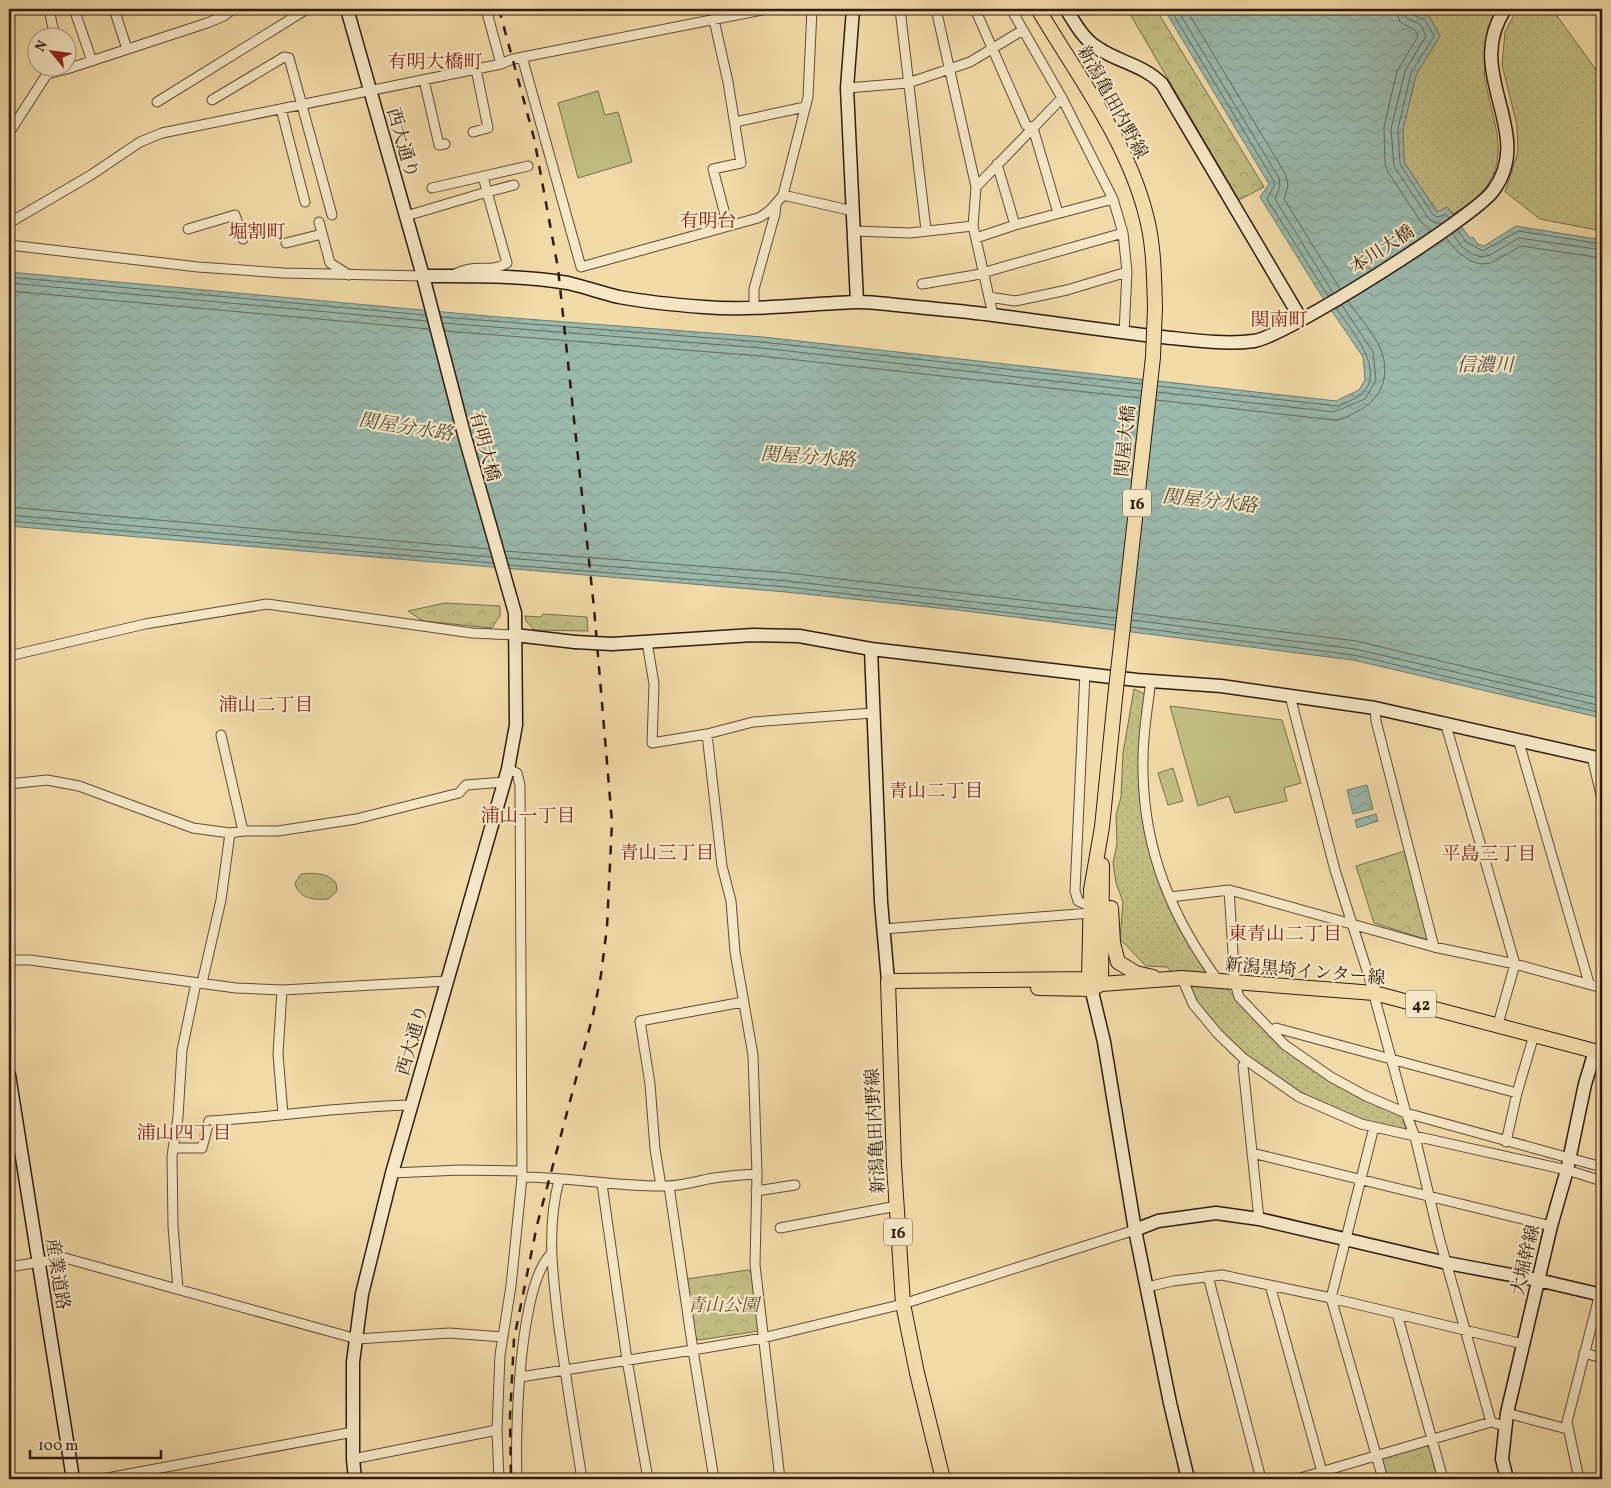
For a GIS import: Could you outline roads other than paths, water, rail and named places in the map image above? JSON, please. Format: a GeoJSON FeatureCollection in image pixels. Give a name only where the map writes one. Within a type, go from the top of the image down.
{"type":"FeatureCollection","features":[{"type":"Feature","properties":{"kind":"main road","name":"新潟亀田内野線"},"geometry":{"type":"LineString","coordinates":[[1038,9],[1116,139],[1136,182],[1146,216],[1152,249],[1155,307]]}},
{"type":"Feature","properties":{"kind":"main road","name":"関屋大橋"},"geometry":{"type":"LineString","coordinates":[[1102,827],[1153,357],[1155,307]]}},
{"type":"Feature","properties":{"kind":"main road","name":"16"},"geometry":{"type":"LineString","coordinates":[[1094,984],[1091,890],[1102,827]]}},
{"type":"Feature","properties":{"kind":"main road","name":"16"},"geometry":{"type":"LineString","coordinates":[[1094,984],[1102,863],[1102,827]]}},
{"type":"Feature","properties":{"kind":"main road"},"geometry":{"type":"LineString","coordinates":[[1102,863],[1110,896],[1112,943],[1118,962],[1136,973],[1163,981]]}},
{"type":"Feature","properties":{"kind":"main road","name":"新潟黒埼インター線"},"geometry":{"type":"LineString","coordinates":[[1094,984],[1163,981],[1182,978],[1374,993],[1599,1052]]}},
{"type":"Feature","properties":{"kind":"main road","name":"新潟亀田内野線"},"geometry":{"type":"LineString","coordinates":[[888,984],[902,1304],[916,1373],[943,1479]]}},
{"type":"Feature","properties":{"kind":"main road"},"geometry":{"type":"LineString","coordinates":[[888,984],[1094,984]]}},
{"type":"Feature","properties":{"kind":"street"},"geometry":{"type":"LineString","coordinates":[[49,9],[52,28]]}},
{"type":"Feature","properties":{"kind":"street"},"geometry":{"type":"LineString","coordinates":[[74,9],[92,61]]}},
{"type":"Feature","properties":{"kind":"street"},"geometry":{"type":"LineString","coordinates":[[114,9],[127,49]]}},
{"type":"Feature","properties":{"kind":"street"},"geometry":{"type":"LineString","coordinates":[[78,64],[207,23],[224,16],[233,9]]}},
{"type":"Feature","properties":{"kind":"street"},"geometry":{"type":"LineString","coordinates":[[157,102],[181,89],[307,9]]}},
{"type":"Feature","properties":{"kind":"street","name":"西大通り"},"geometry":{"type":"LineString","coordinates":[[347,9],[424,281]]}},
{"type":"Feature","properties":{"kind":"street"},"geometry":{"type":"LineString","coordinates":[[486,9],[501,64]]}},
{"type":"Feature","properties":{"kind":"street"},"geometry":{"type":"LineString","coordinates":[[9,223],[91,176],[140,142],[162,133],[501,64],[522,57],[767,9]]}},
{"type":"Feature","properties":{"kind":"street"},"geometry":{"type":"LineString","coordinates":[[522,57],[582,268],[758,218],[767,214],[776,204],[783,196],[808,97],[812,9]]}},
{"type":"Feature","properties":{"kind":"street"},"geometry":{"type":"LineString","coordinates":[[853,9],[847,88],[857,302]]}},
{"type":"Feature","properties":{"kind":"street"},"geometry":{"type":"LineString","coordinates":[[900,9],[926,230]]}},
{"type":"Feature","properties":{"kind":"street"},"geometry":{"type":"LineString","coordinates":[[936,9],[976,187],[973,226],[993,315]]}},
{"type":"Feature","properties":{"kind":"street"},"geometry":{"type":"LineString","coordinates":[[975,9],[991,50],[1026,125],[1032,128],[1058,213]]}},
{"type":"Feature","properties":{"kind":"street"},"geometry":{"type":"LineString","coordinates":[[1011,9],[1062,98],[1113,199],[1123,233],[1127,272],[1124,333]]}},
{"type":"Feature","properties":{"kind":"street"},"geometry":{"type":"LineString","coordinates":[[1066,9],[1091,43],[1106,53],[1146,70],[1162,84],[1300,319]]}},
{"type":"Feature","properties":{"kind":"street","name":"本川大橋"},"geometry":{"type":"LineString","coordinates":[[424,281],[451,276],[524,278],[568,283],[618,297],[705,308],[754,308],[857,302],[993,315],[1124,333],[1234,342],[1258,341],[1284,330],[1300,319],[1323,308],[1461,219],[1489,196],[1503,175],[1506,164],[1507,132],[1494,87],[1490,62],[1495,30],[1506,9]]}},
{"type":"Feature","properties":{"kind":"street"},"geometry":{"type":"LineString","coordinates":[[714,20],[728,82],[741,163],[713,169],[728,226]]}},
{"type":"Feature","properties":{"kind":"street"},"geometry":{"type":"LineString","coordinates":[[847,88],[908,83],[970,62],[1023,30]]}},
{"type":"Feature","properties":{"kind":"street"},"geometry":{"type":"LineString","coordinates":[[212,100],[284,57],[288,58],[332,216]]}},
{"type":"Feature","properties":{"kind":"street"},"geometry":{"type":"LineString","coordinates":[[473,132],[488,128],[476,69]]}},
{"type":"Feature","properties":{"kind":"street"},"geometry":{"type":"LineString","coordinates":[[9,133],[43,78]]}},
{"type":"Feature","properties":{"kind":"street"},"geometry":{"type":"LineString","coordinates":[[424,80],[438,145],[445,144]]}},
{"type":"Feature","properties":{"kind":"street"},"geometry":{"type":"LineString","coordinates":[[976,187],[1062,98]]}},
{"type":"Feature","properties":{"kind":"street"},"geometry":{"type":"LineString","coordinates":[[735,122],[805,107]]}},
{"type":"Feature","properties":{"kind":"street"},"geometry":{"type":"LineString","coordinates":[[281,109],[305,202]]}},
{"type":"Feature","properties":{"kind":"street"},"geometry":{"type":"LineString","coordinates":[[997,164],[1015,225]]}},
{"type":"Feature","properties":{"kind":"street"},"geometry":{"type":"LineString","coordinates":[[432,188],[528,166]]}},
{"type":"Feature","properties":{"kind":"street"},"geometry":{"type":"LineString","coordinates":[[451,276],[462,269],[500,268],[507,263],[483,176]]}},
{"type":"Feature","properties":{"kind":"street"},"geometry":{"type":"LineString","coordinates":[[406,216],[514,185]]}},
{"type":"Feature","properties":{"kind":"street"},"geometry":{"type":"LineString","coordinates":[[783,196],[853,210]]}},
{"type":"Feature","properties":{"kind":"street"},"geometry":{"type":"LineString","coordinates":[[976,238],[1015,225],[1113,199]]}},
{"type":"Feature","properties":{"kind":"street"},"geometry":{"type":"LineString","coordinates":[[754,308],[754,289],[776,204]]}},
{"type":"Feature","properties":{"kind":"street"},"geometry":{"type":"LineString","coordinates":[[188,229],[235,215],[243,240]]}},
{"type":"Feature","properties":{"kind":"street"},"geometry":{"type":"LineString","coordinates":[[319,222],[330,263],[349,275]]}},
{"type":"Feature","properties":{"kind":"street"},"geometry":{"type":"LineString","coordinates":[[854,231],[910,233],[973,226]]}},
{"type":"Feature","properties":{"kind":"street"},"geometry":{"type":"LineString","coordinates":[[922,284],[983,272],[1123,233]]}},
{"type":"Feature","properties":{"kind":"street"},"geometry":{"type":"LineString","coordinates":[[286,243],[322,234]]}},
{"type":"Feature","properties":{"kind":"street"},"geometry":{"type":"LineString","coordinates":[[9,245],[198,267],[424,281]]}},
{"type":"Feature","properties":{"kind":"street"},"geometry":{"type":"LineString","coordinates":[[989,297],[1015,301],[1067,290],[1127,272]]}},
{"type":"Feature","properties":{"kind":"street","name":"有明大橋"},"geometry":{"type":"LineString","coordinates":[[424,281],[482,501],[515,613]]}},
{"type":"Feature","properties":{"kind":"street"},"geometry":{"type":"LineString","coordinates":[[9,656],[145,624],[267,604],[472,633],[515,635],[575,642],[612,644],[776,634],[871,649],[1221,686],[1375,708],[1445,722],[1597,758],[1602,799]]}},
{"type":"Feature","properties":{"kind":"street","name":"西大通り"},"geometry":{"type":"LineString","coordinates":[[355,1479],[353,1459],[353,1362],[362,1294],[392,1173],[508,769],[516,725],[515,613]]}},
{"type":"Feature","properties":{"kind":"street"},"geometry":{"type":"LineString","coordinates":[[647,642],[654,684],[652,743],[707,734],[753,722],[872,713]]}},
{"type":"Feature","properties":{"kind":"street"},"geometry":{"type":"LineString","coordinates":[[871,649],[872,713],[883,929],[888,984]]}},
{"type":"Feature","properties":{"kind":"street"},"geometry":{"type":"LineString","coordinates":[[1085,673],[1075,892],[1078,901],[1091,910]]}},
{"type":"Feature","properties":{"kind":"street"},"geometry":{"type":"LineString","coordinates":[[1151,680],[1144,742],[1144,797],[1153,849],[1180,922],[1192,944],[1219,982]]}},
{"type":"Feature","properties":{"kind":"street"},"geometry":{"type":"LineString","coordinates":[[1290,696],[1332,861],[1374,993],[1406,1113],[1415,1137],[1464,1330],[1491,1422]]}},
{"type":"Feature","properties":{"kind":"street"},"geometry":{"type":"LineString","coordinates":[[1375,708],[1378,730],[1434,947]]}},
{"type":"Feature","properties":{"kind":"street"},"geometry":{"type":"LineString","coordinates":[[1445,722],[1515,964],[1498,1024]]}},
{"type":"Feature","properties":{"kind":"street"},"geometry":{"type":"LineString","coordinates":[[707,734],[722,866],[731,901],[735,952],[753,1055],[757,1174],[755,1265],[778,1445],[780,1479]]}},
{"type":"Feature","properties":{"kind":"street"},"geometry":{"type":"LineString","coordinates":[[221,735],[243,830]]}},
{"type":"Feature","properties":{"kind":"street"},"geometry":{"type":"LineString","coordinates":[[1518,739],[1589,983]]}},
{"type":"Feature","properties":{"kind":"street"},"geometry":{"type":"LineString","coordinates":[[499,1479],[497,1430],[500,1355],[511,1286],[522,1174],[520,786],[517,773],[508,769]]}},
{"type":"Feature","properties":{"kind":"street"},"geometry":{"type":"LineString","coordinates":[[9,784],[47,780],[79,786],[193,828],[230,833],[243,830],[278,831],[356,819],[459,793],[466,785],[504,782]]}},
{"type":"Feature","properties":{"kind":"street"},"geometry":{"type":"LineString","coordinates":[[178,1289],[173,1218],[173,1148],[178,1117],[182,1050],[222,900],[230,833]]}},
{"type":"Feature","properties":{"kind":"street"},"geometry":{"type":"LineString","coordinates":[[1170,897],[1229,890],[1434,947],[1515,964],[1602,988]]}},
{"type":"Feature","properties":{"kind":"street"},"geometry":{"type":"LineString","coordinates":[[1229,890],[1236,982],[1239,997],[1272,1032],[1300,1057],[1331,1078],[1406,1113],[1506,1142],[1567,1164],[1602,1181]]}},
{"type":"Feature","properties":{"kind":"street"},"geometry":{"type":"LineString","coordinates":[[883,929],[1091,910]]}},
{"type":"Feature","properties":{"kind":"street"},"geometry":{"type":"LineString","coordinates":[[9,960],[30,960],[93,967],[199,983],[282,990],[447,981]]}},
{"type":"Feature","properties":{"kind":"street"},"geometry":{"type":"LineString","coordinates":[[1182,978],[1192,1004],[1218,1034],[1247,1061],[1299,1097],[1374,1127],[1415,1137],[1567,1164],[1602,1167]]}},
{"type":"Feature","properties":{"kind":"street"},"geometry":{"type":"LineString","coordinates":[[1094,984],[1134,1230],[1188,1479]]}},
{"type":"Feature","properties":{"kind":"street"},"geometry":{"type":"LineString","coordinates":[[282,990],[278,1054],[283,1115]]}},
{"type":"Feature","properties":{"kind":"street"},"geometry":{"type":"LineString","coordinates":[[714,1479],[665,1186],[655,1148],[650,1084],[640,1021],[743,1002]]}},
{"type":"Feature","properties":{"kind":"street"},"geometry":{"type":"LineString","coordinates":[[1272,1032],[1276,1028],[1517,1093]]}},
{"type":"Feature","properties":{"kind":"street"},"geometry":{"type":"LineString","coordinates":[[1506,1142],[1517,1093],[1534,1035]]}},
{"type":"Feature","properties":{"kind":"street","name":"大堀幹線"},"geometry":{"type":"LineString","coordinates":[[1507,1479],[1502,1459],[1506,1420],[1551,1226],[1599,1052]]}},
{"type":"Feature","properties":{"kind":"street"},"geometry":{"type":"LineString","coordinates":[[1247,1061],[1243,1066],[1259,1219]]}},
{"type":"Feature","properties":{"kind":"street","name":"産業道路"},"geometry":{"type":"LineString","coordinates":[[9,1075],[11,1098],[72,1479]]}},
{"type":"Feature","properties":{"kind":"street"},"geometry":{"type":"LineString","coordinates":[[173,1148],[202,1148],[209,1121],[367,1105],[412,1105]]}},
{"type":"Feature","properties":{"kind":"street"},"geometry":{"type":"LineString","coordinates":[[1374,1127],[1359,1180],[1331,1298],[1383,1479]]}},
{"type":"Feature","properties":{"kind":"street"},"geometry":{"type":"LineString","coordinates":[[1252,1154],[1551,1226]]}},
{"type":"Feature","properties":{"kind":"street"},"geometry":{"type":"LineString","coordinates":[[392,1173],[460,1170],[549,1176],[559,1180],[602,1184],[665,1186],[721,1177],[757,1174]]}},
{"type":"Feature","properties":{"kind":"street"},"geometry":{"type":"LineString","coordinates":[[559,1180],[552,1215],[550,1255],[564,1369],[582,1479]]}},
{"type":"Feature","properties":{"kind":"street"},"geometry":{"type":"LineString","coordinates":[[602,1184],[627,1360],[648,1479]]}},
{"type":"Feature","properties":{"kind":"street"},"geometry":{"type":"LineString","coordinates":[[756,1191],[795,1186]]}},
{"type":"Feature","properties":{"kind":"street"},"geometry":{"type":"LineString","coordinates":[[780,1228],[897,1206]]}},
{"type":"Feature","properties":{"kind":"street"},"geometry":{"type":"LineString","coordinates":[[520,1377],[763,1338],[902,1304],[1158,1222],[1216,1213],[1259,1219],[1346,1238],[1447,1264],[1602,1291],[1567,1422],[1579,1479]]}},
{"type":"Feature","properties":{"kind":"street"},"geometry":{"type":"LineString","coordinates":[[517,1479],[516,1428],[520,1377],[530,1309],[542,1264],[550,1255]]}},
{"type":"Feature","properties":{"kind":"street"},"geometry":{"type":"LineString","coordinates":[[9,1267],[65,1258],[357,1338],[449,1333],[503,1337]]}},
{"type":"Feature","properties":{"kind":"street"},"geometry":{"type":"LineString","coordinates":[[1147,1287],[1222,1275],[1331,1298],[1523,1344]]}},
{"type":"Feature","properties":{"kind":"street"},"geometry":{"type":"LineString","coordinates":[[1208,1276],[1261,1479]]}},
{"type":"Feature","properties":{"kind":"street"},"geometry":{"type":"LineString","coordinates":[[1270,1285],[1322,1476]]}},
{"type":"Feature","properties":{"kind":"street"},"geometry":{"type":"LineString","coordinates":[[1398,1314],[1443,1479]]}},
{"type":"Feature","properties":{"kind":"street"},"geometry":{"type":"LineString","coordinates":[[1584,1353],[1602,1358]]}},
{"type":"Feature","properties":{"kind":"street"},"geometry":{"type":"LineString","coordinates":[[1297,1479],[1322,1476],[1376,1455],[1491,1422],[1506,1420],[1568,1429]]}},
{"type":"Feature","properties":{"kind":"street"},"geometry":{"type":"LineString","coordinates":[[353,1459],[497,1430]]}},
{"type":"Feature","properties":{"kind":"street"},"geometry":{"type":"LineString","coordinates":[[102,1479],[353,1432]]}},
{"type":"Feature","properties":{"kind":"water"},"geometry":{"type":"Polygon","coordinates":[[[1164,9],[1410,9],[1429,16],[1440,36],[1416,75],[1403,129],[1404,162],[1437,212],[1447,207],[1470,238],[1473,237],[1478,244],[1484,246],[1516,226],[1602,240],[1602,718],[1353,660],[966,611],[786,592],[9,526],[9,272],[487,316],[763,337],[1336,401],[1359,390],[1365,380],[1363,357],[1321,295],[1260,197],[1269,184],[1164,9]]]}},
{"type":"Feature","properties":{"kind":"water"},"geometry":{"type":"Polygon","coordinates":[[[1367,785],[1373,809],[1353,814],[1347,790],[1367,785]]]}},
{"type":"Feature","properties":{"kind":"water"},"geometry":{"type":"Polygon","coordinates":[[[1376,814],[1378,821],[1357,828],[1355,820],[1376,814]]]}},
{"type":"Feature","properties":{"kind":"railway"},"geometry":{"type":"LineString","coordinates":[[499,9],[534,138],[558,268],[594,608],[612,822],[607,927],[601,975],[593,1015],[537,1225],[514,1339],[510,1417],[511,1479]]}},
{"type":"Feature","properties":{"kind":"district","name":"有明大橋町"},"geometry":{"type":"Point","coordinates":[435,61]}},
{"type":"Feature","properties":{"kind":"district","name":"有明台"},"geometry":{"type":"Point","coordinates":[708,220]}},
{"type":"Feature","properties":{"kind":"district","name":"堀割町"},"geometry":{"type":"Point","coordinates":[257,231]}},
{"type":"Feature","properties":{"kind":"district","name":"関南町"},"geometry":{"type":"Point","coordinates":[1279,319]}},
{"type":"Feature","properties":{"kind":"district","name":"浦山二丁目"},"geometry":{"type":"Point","coordinates":[266,704]}},
{"type":"Feature","properties":{"kind":"district","name":"青山二丁目"},"geometry":{"type":"Point","coordinates":[936,790]}},
{"type":"Feature","properties":{"kind":"district","name":"浦山一丁目"},"geometry":{"type":"Point","coordinates":[528,815]}},
{"type":"Feature","properties":{"kind":"district","name":"青山三丁目"},"geometry":{"type":"Point","coordinates":[667,852]}},
{"type":"Feature","properties":{"kind":"district","name":"平島三丁目"},"geometry":{"type":"Point","coordinates":[1489,853]}},
{"type":"Feature","properties":{"kind":"district","name":"東青山二丁目"},"geometry":{"type":"Point","coordinates":[1285,933]}},
{"type":"Feature","properties":{"kind":"district","name":"浦山四丁目"},"geometry":{"type":"Point","coordinates":[184,1132]}},
{"type":"Feature","properties":{"kind":"water label","name":"信濃川"},"geometry":{"type":"Point","coordinates":[1485,364]}},
{"type":"Feature","properties":{"kind":"water label","name":"関屋分水路"},"geometry":{"type":"Point","coordinates":[406,426]}},
{"type":"Feature","properties":{"kind":"water label","name":"関屋分水路"},"geometry":{"type":"Point","coordinates":[808,456]}},
{"type":"Feature","properties":{"kind":"water label","name":"関屋分水路"},"geometry":{"type":"Point","coordinates":[1210,500]}},
{"type":"Feature","properties":{"kind":"park label","name":"青山公園"},"geometry":{"type":"Point","coordinates":[723,1305]}}]}
